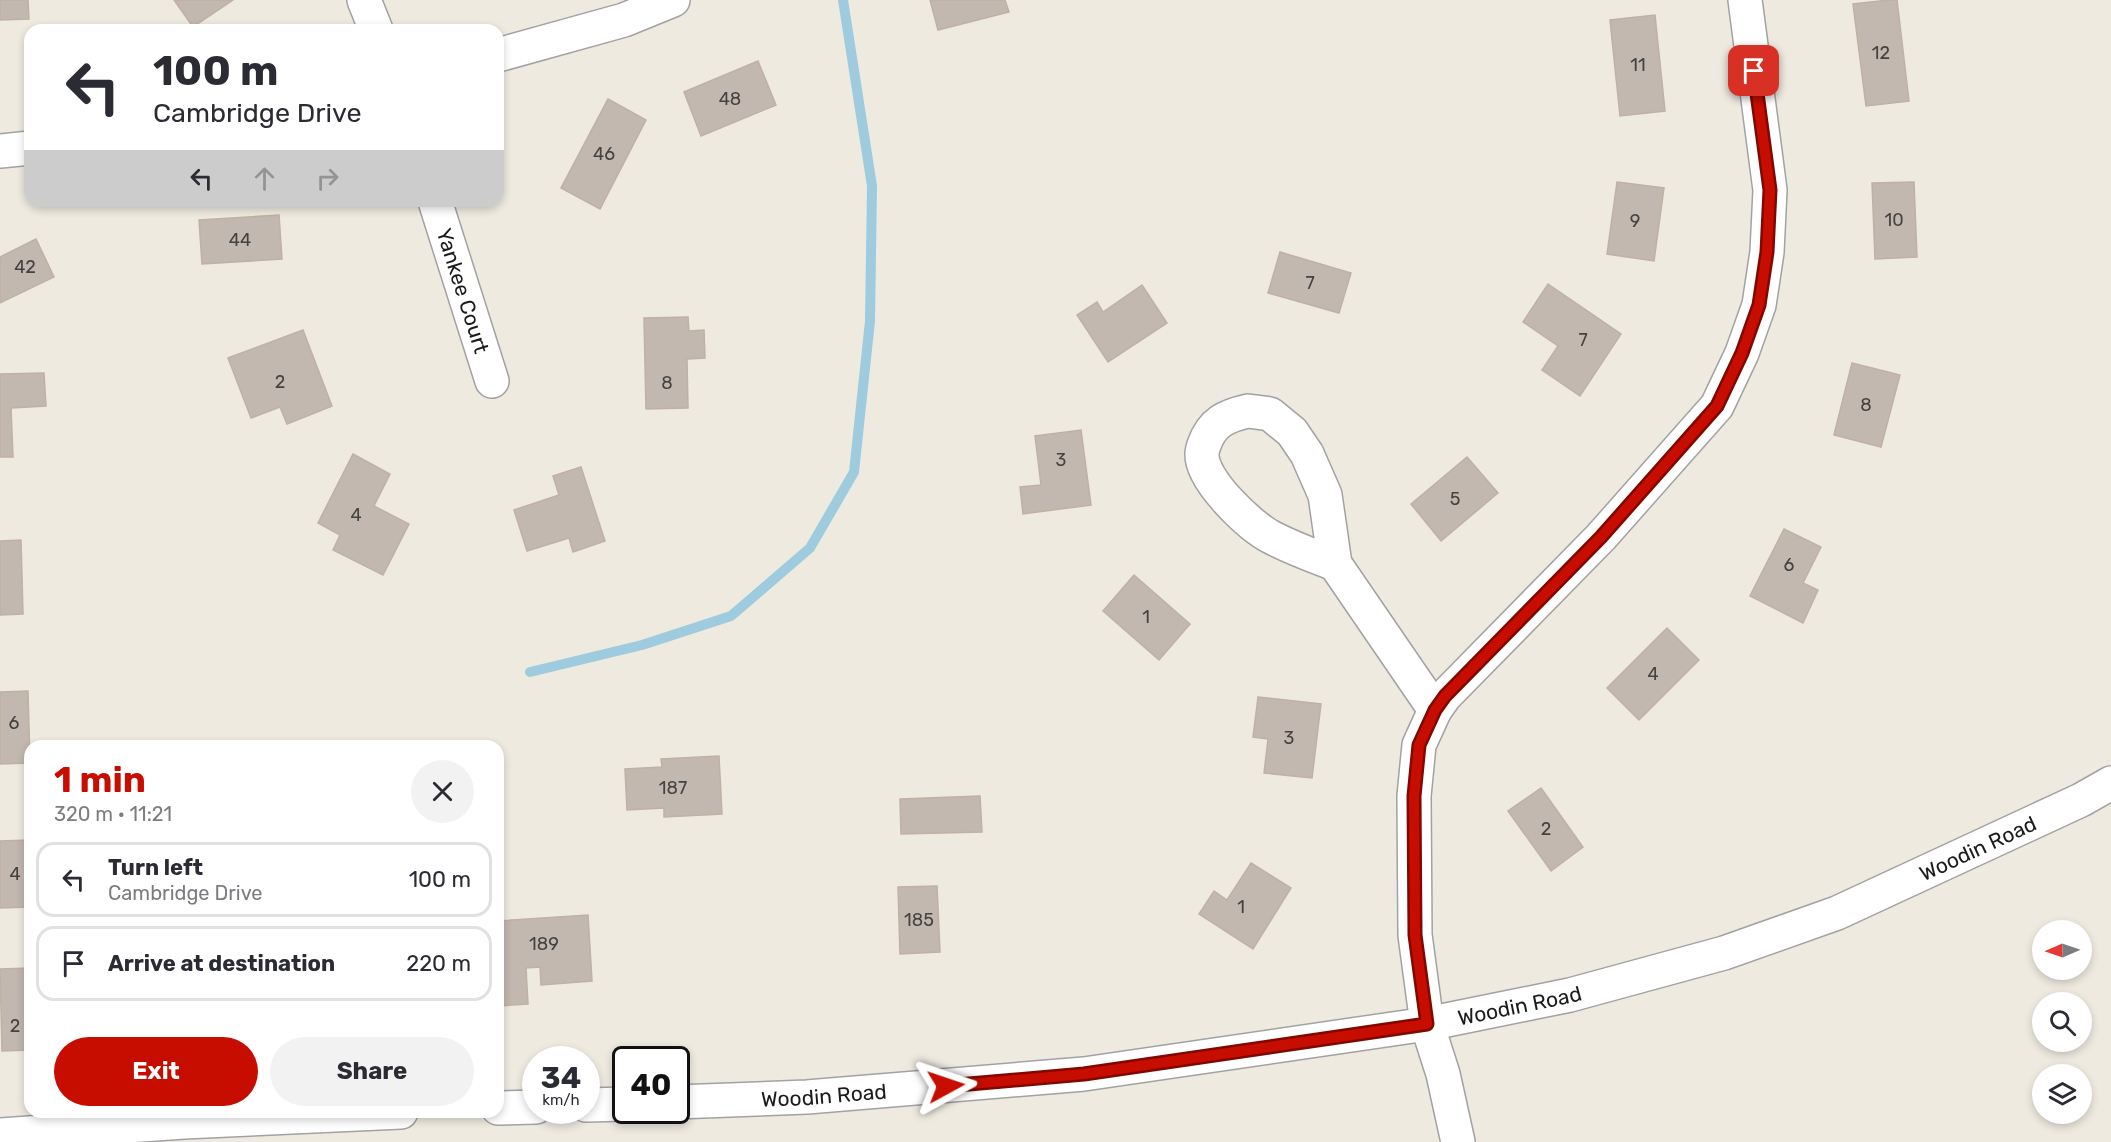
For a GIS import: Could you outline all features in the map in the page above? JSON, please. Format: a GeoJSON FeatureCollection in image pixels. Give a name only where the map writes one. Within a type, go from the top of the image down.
{"type":"FeatureCollection","features":[{"type":"Feature","properties":{"kind":"street"},"geometry":{"type":"LineString","coordinates":[[364,0],[374,24]]}},
{"type":"Feature","properties":{"kind":"street"},"geometry":{"type":"LineString","coordinates":[[504,53],[624,20],[673,0]]}},
{"type":"Feature","properties":{"kind":"street"},"geometry":{"type":"LineString","coordinates":[[1458,1142],[1443,1074],[1427,1024],[1415,935],[1414,796],[1419,745],[1435,710],[1445,696],[1601,537],[1717,406],[1742,353],[1759,305],[1767,252],[1770,190],[1745,0]]}},
{"type":"Feature","properties":{"kind":"street"},"geometry":{"type":"LineString","coordinates":[[0,152],[24,149]]}},
{"type":"Feature","properties":{"kind":"street","name":"Yankee Court"},"geometry":{"type":"LineString","coordinates":[[437,207],[492,381]]}},
{"type":"Feature","properties":{"kind":"street"},"geometry":{"type":"LineString","coordinates":[[1335,564],[1269,536],[1229,502],[1208,477],[1202,454],[1208,434],[1217,422],[1238,413],[1259,412],[1270,414],[1292,432],[1307,454],[1325,495],[1335,564],[1435,710]]}},
{"type":"Feature","properties":{"kind":"street","name":"Woodin Road"},"geometry":{"type":"LineString","coordinates":[[690,1101],[807,1097],[1084,1074],[1427,1024],[1570,995],[1724,953],[1837,914],[2081,800],[2111,783]]}},
{"type":"Feature","properties":{"kind":"street"},"geometry":{"type":"LineString","coordinates":[[504,1108],[522,1107]]}},
{"type":"Feature","properties":{"kind":"street"},"geometry":{"type":"LineString","coordinates":[[0,1135],[271,1118]]}},
{"type":"Feature","properties":{"kind":"building"},"geometry":{"type":"Polygon","coordinates":[[[0,0],[28,0],[29,19],[0,20],[0,0]]]}},
{"type":"Feature","properties":{"kind":"building"},"geometry":{"type":"Polygon","coordinates":[[[174,0],[233,0],[197,24],[191,24],[174,0]]]}},
{"type":"Feature","properties":{"kind":"building"},"geometry":{"type":"Polygon","coordinates":[[[930,0],[1005,0],[1009,12],[938,30],[930,0]]]}},
{"type":"Feature","properties":{"kind":"building"},"geometry":{"type":"Polygon","coordinates":[[[1897,0],[1909,101],[1866,106],[1853,4],[1897,0]]]}},
{"type":"Feature","properties":{"kind":"building"},"geometry":{"type":"Polygon","coordinates":[[[1655,15],[1665,111],[1620,116],[1610,20],[1655,15]]]}},
{"type":"Feature","properties":{"kind":"building"},"geometry":{"type":"Polygon","coordinates":[[[758,61],[776,105],[701,136],[684,92],[758,61]]]}},
{"type":"Feature","properties":{"kind":"building"},"geometry":{"type":"Polygon","coordinates":[[[608,99],[646,120],[600,209],[561,188],[608,99]]]}},
{"type":"Feature","properties":{"kind":"building"},"geometry":{"type":"Polygon","coordinates":[[[1617,182],[1664,188],[1654,261],[1607,254],[1617,182]]]}},
{"type":"Feature","properties":{"kind":"building"},"geometry":{"type":"Polygon","coordinates":[[[1914,182],[1917,257],[1875,259],[1872,183],[1914,182]]]}},
{"type":"Feature","properties":{"kind":"building"},"geometry":{"type":"Polygon","coordinates":[[[279,215],[282,259],[202,264],[199,220],[279,215]]]}},
{"type":"Feature","properties":{"kind":"building"},"geometry":{"type":"Polygon","coordinates":[[[36,239],[54,277],[0,303],[0,257],[36,239]]]}},
{"type":"Feature","properties":{"kind":"building"},"geometry":{"type":"Polygon","coordinates":[[[1280,252],[1351,273],[1339,313],[1268,293],[1280,252]]]}},
{"type":"Feature","properties":{"kind":"building"},"geometry":{"type":"Polygon","coordinates":[[[1548,284],[1621,334],[1580,396],[1542,370],[1558,346],[1523,322],[1548,284]]]}},
{"type":"Feature","properties":{"kind":"building"},"geometry":{"type":"Polygon","coordinates":[[[1142,285],[1167,323],[1108,362],[1077,315],[1097,302],[1103,312],[1142,285]]]}},
{"type":"Feature","properties":{"kind":"building"},"geometry":{"type":"Polygon","coordinates":[[[688,317],[689,331],[704,330],[705,358],[687,359],[688,408],[646,409],[644,318],[688,317]]]}},
{"type":"Feature","properties":{"kind":"building"},"geometry":{"type":"Polygon","coordinates":[[[303,330],[332,406],[287,424],[280,407],[251,418],[228,358],[303,330]]]}},
{"type":"Feature","properties":{"kind":"building"},"geometry":{"type":"Polygon","coordinates":[[[1852,363],[1900,375],[1881,447],[1834,435],[1852,363]]]}},
{"type":"Feature","properties":{"kind":"building"},"geometry":{"type":"Polygon","coordinates":[[[44,373],[46,406],[11,408],[13,457],[0,457],[0,374],[44,373]]]}},
{"type":"Feature","properties":{"kind":"building"},"geometry":{"type":"Polygon","coordinates":[[[1081,430],[1091,505],[1023,514],[1020,487],[1041,485],[1035,436],[1081,430]]]}},
{"type":"Feature","properties":{"kind":"building"},"geometry":{"type":"Polygon","coordinates":[[[353,454],[390,474],[374,506],[409,524],[383,575],[333,550],[340,535],[318,523],[353,454]]]}},
{"type":"Feature","properties":{"kind":"building"},"geometry":{"type":"Polygon","coordinates":[[[1467,457],[1498,493],[1441,541],[1411,504],[1467,457]]]}},
{"type":"Feature","properties":{"kind":"building"},"geometry":{"type":"Polygon","coordinates":[[[581,467],[605,541],[573,552],[569,538],[527,551],[514,510],[559,495],[553,476],[581,467]]]}},
{"type":"Feature","properties":{"kind":"building"},"geometry":{"type":"Polygon","coordinates":[[[1784,529],[1821,547],[1803,583],[1818,590],[1803,623],[1750,596],[1784,529]]]}},
{"type":"Feature","properties":{"kind":"building"},"geometry":{"type":"Polygon","coordinates":[[[21,540],[23,614],[0,615],[0,541],[21,540]]]}},
{"type":"Feature","properties":{"kind":"building"},"geometry":{"type":"Polygon","coordinates":[[[1134,575],[1190,624],[1159,660],[1103,611],[1134,575]]]}},
{"type":"Feature","properties":{"kind":"building"},"geometry":{"type":"Polygon","coordinates":[[[1667,628],[1699,660],[1639,720],[1607,688],[1667,628]]]}},
{"type":"Feature","properties":{"kind":"building"},"geometry":{"type":"Polygon","coordinates":[[[28,691],[29,740],[24,740],[24,763],[0,764],[0,692],[28,691]]]}},
{"type":"Feature","properties":{"kind":"building"},"geometry":{"type":"Polygon","coordinates":[[[1258,697],[1321,704],[1312,778],[1264,773],[1268,739],[1253,737],[1258,697]]]}},
{"type":"Feature","properties":{"kind":"building"},"geometry":{"type":"Polygon","coordinates":[[[719,756],[722,814],[664,817],[664,808],[627,810],[625,769],[662,767],[661,759],[719,756]]]}},
{"type":"Feature","properties":{"kind":"building"},"geometry":{"type":"Polygon","coordinates":[[[1541,788],[1583,847],[1551,871],[1508,811],[1541,788]]]}},
{"type":"Feature","properties":{"kind":"building"},"geometry":{"type":"Polygon","coordinates":[[[980,796],[982,832],[901,834],[900,799],[980,796]]]}},
{"type":"Feature","properties":{"kind":"building"},"geometry":{"type":"Polygon","coordinates":[[[24,840],[24,907],[0,908],[0,841],[24,840]]]}},
{"type":"Feature","properties":{"kind":"building"},"geometry":{"type":"Polygon","coordinates":[[[1251,863],[1291,888],[1253,949],[1199,914],[1214,891],[1227,900],[1251,863]]]}},
{"type":"Feature","properties":{"kind":"building"},"geometry":{"type":"Polygon","coordinates":[[[937,886],[940,952],[900,954],[898,887],[937,886]]]}},
{"type":"Feature","properties":{"kind":"building"},"geometry":{"type":"Polygon","coordinates":[[[588,915],[592,981],[541,985],[540,967],[526,968],[528,1004],[504,1006],[504,921],[588,915]]]}},
{"type":"Feature","properties":{"kind":"building"},"geometry":{"type":"Polygon","coordinates":[[[24,968],[24,1050],[2,1051],[0,969],[24,968]]]}},
{"type":"Feature","properties":{"kind":"waterway"},"geometry":{"type":"LineString","coordinates":[[530,672],[642,645],[731,616],[810,548],[854,472],[870,321],[872,186],[843,0]]}},
{"type":"Feature","properties":{"kind":"route"},"geometry":{"type":"LineString","coordinates":[[946,1086],[1084,1074],[1427,1024],[1415,935],[1414,796],[1419,745],[1435,710],[1445,696],[1601,537],[1717,406],[1742,353],[1759,305],[1767,252],[1770,190],[1754,71]]}}]}
